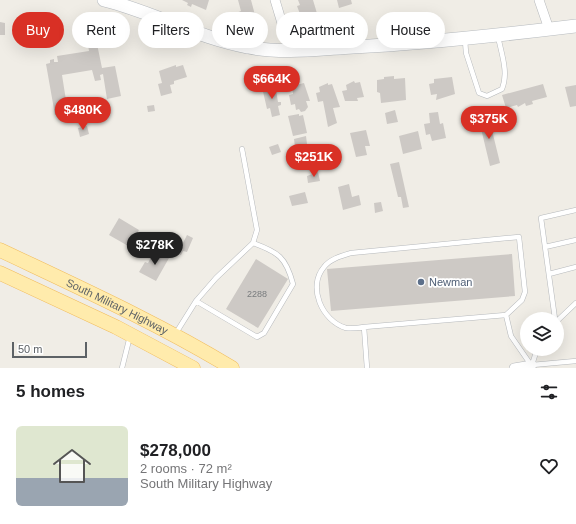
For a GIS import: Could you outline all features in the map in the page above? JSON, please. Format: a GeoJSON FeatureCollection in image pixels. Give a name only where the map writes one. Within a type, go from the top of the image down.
{"type":"FeatureCollection","features":[{"type":"Feature","properties":{"kind":"main road"},"geometry":{"type":"LineString","coordinates":[[104,0],[145,12],[234,44],[264,50],[390,45],[576,26]]}},
{"type":"Feature","properties":{"kind":"main road","name":"South Military Highway"},"geometry":{"type":"LineString","coordinates":[[0,250],[175,335],[232,368]]}},
{"type":"Feature","properties":{"kind":"main road","name":"South Military Highway"},"geometry":{"type":"LineString","coordinates":[[0,273],[130,334],[188,367]]}},
{"type":"Feature","properties":{"kind":"street"},"geometry":{"type":"LineString","coordinates":[[275,0],[290,50]]}},
{"type":"Feature","properties":{"kind":"street"},"geometry":{"type":"LineString","coordinates":[[540,0],[549,29]]}},
{"type":"Feature","properties":{"kind":"street"},"geometry":{"type":"LineString","coordinates":[[514,368],[532,367]]}},
{"type":"Feature","properties":{"kind":"lane"},"geometry":{"type":"LineString","coordinates":[[464,38],[475,84],[479,93],[487,96],[502,89],[505,82],[504,64],[497,35]]}},
{"type":"Feature","properties":{"kind":"lane"},"geometry":{"type":"LineString","coordinates":[[175,335],[196,301],[216,278],[253,243],[257,230],[242,149]]}},
{"type":"Feature","properties":{"kind":"lane"},"geometry":{"type":"LineString","coordinates":[[555,312],[541,218],[576,210]]}},
{"type":"Feature","properties":{"kind":"lane"},"geometry":{"type":"LineString","coordinates":[[519,236],[525,292],[522,300],[506,315],[364,327],[351,329],[332,320],[324,311],[318,297],[316,287],[318,278],[323,268],[340,256],[351,253],[519,236]]}},
{"type":"Feature","properties":{"kind":"lane"},"geometry":{"type":"LineString","coordinates":[[545,247],[576,240]]}},
{"type":"Feature","properties":{"kind":"lane"},"geometry":{"type":"LineString","coordinates":[[196,301],[257,337],[264,333],[293,284],[286,262],[273,250],[253,243]]}},
{"type":"Feature","properties":{"kind":"lane"},"geometry":{"type":"LineString","coordinates":[[549,274],[576,268]]}},
{"type":"Feature","properties":{"kind":"lane"},"geometry":{"type":"LineString","coordinates":[[564,313],[576,303]]}},
{"type":"Feature","properties":{"kind":"lane"},"geometry":{"type":"LineString","coordinates":[[506,315],[511,336],[532,367]]}},
{"type":"Feature","properties":{"kind":"lane"},"geometry":{"type":"LineString","coordinates":[[364,327],[367,368]]}},
{"type":"Feature","properties":{"kind":"lane"},"geometry":{"type":"LineString","coordinates":[[122,368],[130,334]]}},
{"type":"Feature","properties":{"kind":"lane"},"geometry":{"type":"LineString","coordinates":[[532,367],[535,356]]}},
{"type":"Feature","properties":{"kind":"lane"},"geometry":{"type":"LineString","coordinates":[[532,367],[576,361]]}},
{"type":"Feature","properties":{"kind":"building"},"geometry":{"type":"Polygon","coordinates":[[[182,0],[209,0],[206,10],[192,4],[191,7],[187,5],[188,3],[182,0]]]}},
{"type":"Feature","properties":{"kind":"building"},"geometry":{"type":"Polygon","coordinates":[[[238,0],[251,0],[254,12],[238,12],[241,11],[238,0]]]}},
{"type":"Feature","properties":{"kind":"building"},"geometry":{"type":"Polygon","coordinates":[[[298,0],[313,0],[317,12],[299,12],[297,6],[300,5],[298,0]]]}},
{"type":"Feature","properties":{"kind":"building"},"geometry":{"type":"Polygon","coordinates":[[[337,0],[351,0],[352,4],[339,8],[337,0]]]}},
{"type":"Feature","properties":{"kind":"building"},"geometry":{"type":"Polygon","coordinates":[[[0,22],[5,23],[5,35],[0,35],[0,22]]]}},
{"type":"Feature","properties":{"kind":"building"},"geometry":{"type":"Polygon","coordinates":[[[88,48],[98,48],[102,68],[115,66],[121,96],[107,99],[103,74],[100,75],[101,80],[95,81],[92,70],[62,75],[68,113],[55,115],[46,64],[50,63],[50,60],[54,59],[54,62],[58,62],[57,56],[89,51],[88,48]]]}},
{"type":"Feature","properties":{"kind":"building"},"geometry":{"type":"Polygon","coordinates":[[[176,65],[176,67],[183,65],[187,77],[174,81],[174,84],[170,85],[172,93],[161,96],[158,84],[162,83],[159,71],[176,65]]]}},
{"type":"Feature","properties":{"kind":"building"},"geometry":{"type":"Polygon","coordinates":[[[394,76],[394,79],[405,78],[406,100],[381,103],[380,93],[377,92],[377,80],[384,79],[384,77],[394,76]]]}},
{"type":"Feature","properties":{"kind":"building"},"geometry":{"type":"Polygon","coordinates":[[[452,77],[455,94],[436,100],[437,94],[431,95],[429,84],[434,83],[434,79],[452,77]]]}},
{"type":"Feature","properties":{"kind":"building"},"geometry":{"type":"Polygon","coordinates":[[[354,81],[355,83],[360,82],[364,97],[357,98],[358,101],[345,101],[342,91],[347,90],[346,85],[354,81]]]}},
{"type":"Feature","properties":{"kind":"building"},"geometry":{"type":"Polygon","coordinates":[[[304,83],[310,101],[306,101],[308,107],[305,111],[301,112],[299,109],[296,110],[295,104],[291,105],[289,95],[293,94],[292,86],[304,83]]]}},
{"type":"Feature","properties":{"kind":"building"},"geometry":{"type":"Polygon","coordinates":[[[328,83],[328,85],[332,84],[340,107],[333,108],[337,123],[328,127],[323,101],[318,102],[316,93],[320,92],[319,87],[328,83]]]}},
{"type":"Feature","properties":{"kind":"building"},"geometry":{"type":"Polygon","coordinates":[[[275,84],[278,102],[281,102],[281,105],[278,106],[280,115],[272,117],[270,108],[267,109],[262,87],[275,84]]]}},
{"type":"Feature","properties":{"kind":"building"},"geometry":{"type":"Polygon","coordinates":[[[543,84],[547,97],[532,101],[533,104],[526,106],[525,103],[518,107],[517,105],[506,108],[502,95],[543,84]]]}},
{"type":"Feature","properties":{"kind":"building"},"geometry":{"type":"Polygon","coordinates":[[[576,85],[576,106],[570,107],[565,87],[576,85]]]}},
{"type":"Feature","properties":{"kind":"building"},"geometry":{"type":"Polygon","coordinates":[[[154,105],[155,111],[148,112],[147,106],[154,105]]]}},
{"type":"Feature","properties":{"kind":"building"},"geometry":{"type":"Polygon","coordinates":[[[395,110],[398,122],[387,124],[385,113],[395,110]]]}},
{"type":"Feature","properties":{"kind":"building"},"geometry":{"type":"Polygon","coordinates":[[[438,112],[440,124],[443,123],[446,138],[432,141],[430,134],[426,135],[424,124],[430,123],[429,113],[438,112]]]}},
{"type":"Feature","properties":{"kind":"building"},"geometry":{"type":"Polygon","coordinates":[[[299,114],[299,116],[303,115],[307,133],[293,136],[288,116],[299,114]]]}},
{"type":"Feature","properties":{"kind":"building"},"geometry":{"type":"Polygon","coordinates":[[[488,114],[500,163],[490,166],[478,116],[488,114]]]}},
{"type":"Feature","properties":{"kind":"building"},"geometry":{"type":"Polygon","coordinates":[[[87,126],[89,134],[80,137],[78,128],[87,126]]]}},
{"type":"Feature","properties":{"kind":"building"},"geometry":{"type":"Polygon","coordinates":[[[366,130],[370,146],[365,146],[367,155],[356,157],[350,133],[366,130]]]}},
{"type":"Feature","properties":{"kind":"building"},"geometry":{"type":"Polygon","coordinates":[[[418,131],[422,149],[403,154],[399,136],[418,131]]]}},
{"type":"Feature","properties":{"kind":"building"},"geometry":{"type":"Polygon","coordinates":[[[306,136],[307,144],[295,147],[294,139],[306,136]]]}},
{"type":"Feature","properties":{"kind":"building"},"geometry":{"type":"Polygon","coordinates":[[[278,144],[281,152],[272,155],[269,147],[278,144]]]}},
{"type":"Feature","properties":{"kind":"building"},"geometry":{"type":"Polygon","coordinates":[[[399,162],[409,207],[403,208],[401,197],[398,197],[390,164],[399,162]]]}},
{"type":"Feature","properties":{"kind":"building"},"geometry":{"type":"Polygon","coordinates":[[[318,172],[320,181],[308,183],[307,176],[318,172]]]}},
{"type":"Feature","properties":{"kind":"building"},"geometry":{"type":"Polygon","coordinates":[[[349,184],[352,197],[359,195],[361,205],[343,210],[338,187],[349,184]]]}},
{"type":"Feature","properties":{"kind":"building"},"geometry":{"type":"Polygon","coordinates":[[[305,192],[308,203],[292,206],[289,196],[305,192]]]}},
{"type":"Feature","properties":{"kind":"building"},"geometry":{"type":"Polygon","coordinates":[[[381,202],[383,211],[375,213],[374,203],[381,202]]]}},
{"type":"Feature","properties":{"kind":"building"},"geometry":{"type":"Polygon","coordinates":[[[119,218],[139,230],[130,247],[109,235],[119,218]]]}},
{"type":"Feature","properties":{"kind":"building"},"geometry":{"type":"Polygon","coordinates":[[[187,235],[193,238],[187,252],[183,251],[181,255],[174,252],[178,244],[182,245],[187,235]]]}},
{"type":"Feature","properties":{"kind":"building"},"geometry":{"type":"Polygon","coordinates":[[[155,250],[169,258],[156,281],[139,272],[145,262],[148,263],[155,250]]]}},
{"type":"Feature","properties":{"kind":"building","name":"Newman"},"geometry":{"type":"Polygon","coordinates":[[[512,254],[515,296],[331,311],[327,269],[512,254]]]}},
{"type":"Feature","properties":{"kind":"building"},"geometry":{"type":"Polygon","coordinates":[[[256,259],[288,279],[258,328],[226,309],[256,259]]]}},
{"type":"Feature","properties":{"kind":"place","name":"Newman"},"geometry":{"type":"Point","coordinates":[421,282]}}]}
